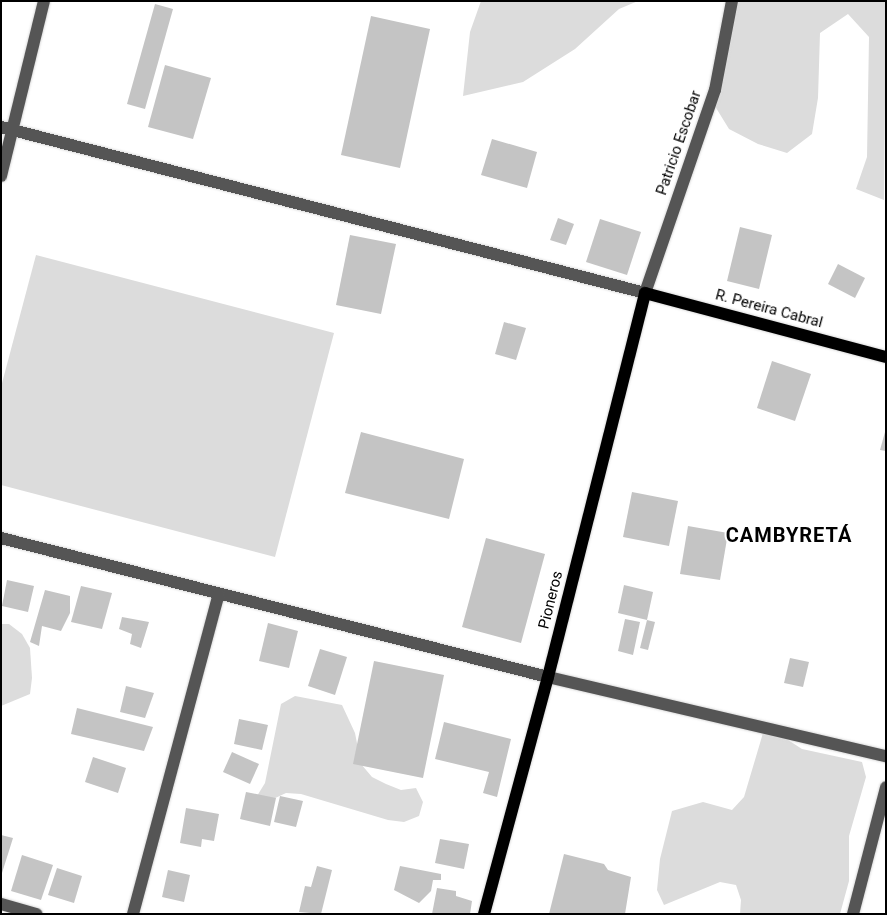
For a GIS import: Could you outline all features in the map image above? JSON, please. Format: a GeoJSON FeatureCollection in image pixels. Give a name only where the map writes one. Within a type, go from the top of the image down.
{"type":"FeatureCollection","features":[{"type":"Feature","properties":{"kind":"main road","name":"R. Pereira Cabral"},"geometry":{"type":"LineString","coordinates":[[645,293],[886,357]]}},
{"type":"Feature","properties":{"kind":"main road","name":"Pioneros"},"geometry":{"type":"LineString","coordinates":[[484,914],[548,677],[645,293]]}},
{"type":"Feature","properties":{"kind":"street"},"geometry":{"type":"LineString","coordinates":[[1,176],[7,128],[44,1]]}},
{"type":"Feature","properties":{"kind":"street","name":"Patricio Escobar"},"geometry":{"type":"LineString","coordinates":[[645,293],[715,90],[732,1]]}},
{"type":"Feature","properties":{"kind":"street"},"geometry":{"type":"LineString","coordinates":[[7,128],[645,293]]}},
{"type":"Feature","properties":{"kind":"street"},"geometry":{"type":"LineString","coordinates":[[1,538],[548,677],[886,756]]}},
{"type":"Feature","properties":{"kind":"street"},"geometry":{"type":"LineString","coordinates":[[133,914],[219,594]]}},
{"type":"Feature","properties":{"kind":"street"},"geometry":{"type":"LineString","coordinates":[[853,914],[886,787]]}},
{"type":"Feature","properties":{"kind":"street"},"geometry":{"type":"LineString","coordinates":[[1,904],[37,914]]}},
{"type":"Feature","properties":{"kind":"shaded area"},"geometry":{"type":"Polygon","coordinates":[[[481,1],[638,1],[619,9],[575,49],[523,82],[463,96],[470,32],[481,1]]]}},
{"type":"Feature","properties":{"kind":"shaded area"},"geometry":{"type":"Polygon","coordinates":[[[738,1],[886,1],[884,200],[856,189],[867,157],[869,37],[848,14],[820,33],[818,98],[812,134],[787,153],[758,144],[729,129],[713,103],[738,1]]]}},
{"type":"Feature","properties":{"kind":"shaded area"},"geometry":{"type":"Polygon","coordinates":[[[36,255],[334,333],[275,557],[1,485],[1,387],[36,255]]]}},
{"type":"Feature","properties":{"kind":"shaded area"},"geometry":{"type":"Polygon","coordinates":[[[1,624],[9,624],[22,634],[30,648],[32,678],[30,694],[1,706],[1,624]]]}},
{"type":"Feature","properties":{"kind":"shaded area"},"geometry":{"type":"Polygon","coordinates":[[[295,696],[342,705],[355,733],[361,764],[372,777],[386,784],[401,790],[416,788],[423,802],[419,816],[404,822],[388,820],[301,794],[286,793],[271,800],[257,796],[265,783],[281,704],[295,696]]]}},
{"type":"Feature","properties":{"kind":"shaded area"},"geometry":{"type":"Polygon","coordinates":[[[779,728],[788,740],[802,749],[862,762],[866,777],[849,836],[849,881],[840,914],[740,914],[741,900],[736,885],[720,882],[664,905],[657,890],[660,859],[672,811],[703,802],[732,810],[744,797],[763,733],[779,728]]]}},
{"type":"Feature","properties":{"kind":"building"},"geometry":{"type":"Polygon","coordinates":[[[155,4],[173,9],[145,109],[127,104],[155,4]]]}},
{"type":"Feature","properties":{"kind":"building"},"geometry":{"type":"Polygon","coordinates":[[[371,16],[430,29],[400,168],[341,155],[371,16]]]}},
{"type":"Feature","properties":{"kind":"building"},"geometry":{"type":"Polygon","coordinates":[[[165,65],[211,78],[193,139],[148,127],[165,65]]]}},
{"type":"Feature","properties":{"kind":"building"},"geometry":{"type":"Polygon","coordinates":[[[492,139],[537,152],[527,188],[481,175],[492,139]]]}},
{"type":"Feature","properties":{"kind":"building"},"geometry":{"type":"Polygon","coordinates":[[[558,218],[574,224],[566,245],[550,240],[558,218]]]}},
{"type":"Feature","properties":{"kind":"building"},"geometry":{"type":"Polygon","coordinates":[[[600,219],[641,232],[627,275],[586,262],[600,219]]]}},
{"type":"Feature","properties":{"kind":"building"},"geometry":{"type":"Polygon","coordinates":[[[740,227],[772,235],[759,289],[727,281],[740,227]]]}},
{"type":"Feature","properties":{"kind":"building"},"geometry":{"type":"Polygon","coordinates":[[[350,235],[396,244],[381,314],[336,305],[350,235]]]}},
{"type":"Feature","properties":{"kind":"building"},"geometry":{"type":"Polygon","coordinates":[[[838,264],[865,278],[855,298],[828,284],[838,264]]]}},
{"type":"Feature","properties":{"kind":"building"},"geometry":{"type":"Polygon","coordinates":[[[504,322],[526,328],[516,360],[495,354],[504,322]]]}},
{"type":"Feature","properties":{"kind":"building"},"geometry":{"type":"Polygon","coordinates":[[[772,361],[811,374],[795,421],[757,408],[772,361]]]}},
{"type":"Feature","properties":{"kind":"building"},"geometry":{"type":"Polygon","coordinates":[[[361,432],[464,459],[449,519],[345,493],[361,432]]]}},
{"type":"Feature","properties":{"kind":"building"},"geometry":{"type":"Polygon","coordinates":[[[886,432],[886,451],[880,450],[886,432]]]}},
{"type":"Feature","properties":{"kind":"building"},"geometry":{"type":"Polygon","coordinates":[[[632,492],[678,501],[669,546],[623,537],[632,492]]]}},
{"type":"Feature","properties":{"kind":"building"},"geometry":{"type":"Polygon","coordinates":[[[688,526],[728,533],[720,580],[680,574],[688,526]]]}},
{"type":"Feature","properties":{"kind":"building"},"geometry":{"type":"Polygon","coordinates":[[[486,538],[545,554],[521,643],[462,627],[486,538]]]}},
{"type":"Feature","properties":{"kind":"building"},"geometry":{"type":"Polygon","coordinates":[[[7,580],[34,586],[28,612],[2,606],[7,580]]]}},
{"type":"Feature","properties":{"kind":"building"},"geometry":{"type":"Polygon","coordinates":[[[624,585],[653,592],[647,620],[618,613],[624,585]]]}},
{"type":"Feature","properties":{"kind":"building"},"geometry":{"type":"Polygon","coordinates":[[[81,586],[112,593],[102,629],[71,622],[81,586]]]}},
{"type":"Feature","properties":{"kind":"building"},"geometry":{"type":"Polygon","coordinates":[[[45,590],[70,596],[70,613],[61,631],[42,626],[39,646],[30,642],[45,590]]]}},
{"type":"Feature","properties":{"kind":"building"},"geometry":{"type":"Polygon","coordinates":[[[122,617],[149,622],[141,648],[130,644],[132,634],[119,629],[122,617]]]}},
{"type":"Feature","properties":{"kind":"building"},"geometry":{"type":"Polygon","coordinates":[[[625,619],[640,622],[633,655],[618,651],[625,619]]]}},
{"type":"Feature","properties":{"kind":"building"},"geometry":{"type":"Polygon","coordinates":[[[647,620],[655,622],[648,650],[640,648],[647,620]]]}},
{"type":"Feature","properties":{"kind":"building"},"geometry":{"type":"Polygon","coordinates":[[[268,623],[298,631],[289,668],[259,661],[268,623]]]}},
{"type":"Feature","properties":{"kind":"building"},"geometry":{"type":"Polygon","coordinates":[[[320,649],[347,657],[335,695],[308,686],[320,649]]]}},
{"type":"Feature","properties":{"kind":"building"},"geometry":{"type":"Polygon","coordinates":[[[790,658],[809,662],[803,687],[784,683],[790,658]]]}},
{"type":"Feature","properties":{"kind":"building"},"geometry":{"type":"Polygon","coordinates":[[[374,661],[444,675],[423,778],[353,764],[374,661]]]}},
{"type":"Feature","properties":{"kind":"building"},"geometry":{"type":"Polygon","coordinates":[[[126,686],[154,693],[145,718],[120,712],[126,686]]]}},
{"type":"Feature","properties":{"kind":"building"},"geometry":{"type":"Polygon","coordinates":[[[77,708],[153,727],[144,751],[71,734],[77,708]]]}},
{"type":"Feature","properties":{"kind":"building"},"geometry":{"type":"Polygon","coordinates":[[[239,719],[268,725],[262,750],[234,744],[239,719]]]}},
{"type":"Feature","properties":{"kind":"building"},"geometry":{"type":"Polygon","coordinates":[[[444,722],[511,739],[497,797],[483,793],[489,772],[435,759],[444,722]]]}},
{"type":"Feature","properties":{"kind":"building"},"geometry":{"type":"Polygon","coordinates":[[[232,752],[259,764],[250,784],[223,772],[232,752]]]}},
{"type":"Feature","properties":{"kind":"building"},"geometry":{"type":"Polygon","coordinates":[[[93,757],[126,768],[118,793],[85,782],[93,757]]]}},
{"type":"Feature","properties":{"kind":"building"},"geometry":{"type":"Polygon","coordinates":[[[246,792],[276,798],[270,826],[240,819],[246,792]]]}},
{"type":"Feature","properties":{"kind":"building"},"geometry":{"type":"Polygon","coordinates":[[[280,796],[303,801],[296,827],[274,822],[280,796]]]}},
{"type":"Feature","properties":{"kind":"building"},"geometry":{"type":"Polygon","coordinates":[[[186,808],[219,814],[214,841],[202,839],[201,847],[180,843],[186,808]]]}},
{"type":"Feature","properties":{"kind":"building"},"geometry":{"type":"Polygon","coordinates":[[[1,835],[13,838],[2,873],[1,873],[1,835]]]}},
{"type":"Feature","properties":{"kind":"building"},"geometry":{"type":"Polygon","coordinates":[[[440,839],[469,844],[464,869],[435,863],[440,839]]]}},
{"type":"Feature","properties":{"kind":"building"},"geometry":{"type":"Polygon","coordinates":[[[564,854],[604,864],[608,870],[631,877],[625,914],[549,914],[564,854]]]}},
{"type":"Feature","properties":{"kind":"building"},"geometry":{"type":"Polygon","coordinates":[[[22,855],[53,865],[41,900],[11,891],[22,855]]]}},
{"type":"Feature","properties":{"kind":"building"},"geometry":{"type":"Polygon","coordinates":[[[317,866],[332,870],[321,914],[299,912],[305,886],[311,887],[317,866]]]}},
{"type":"Feature","properties":{"kind":"building"},"geometry":{"type":"Polygon","coordinates":[[[400,866],[441,874],[441,880],[433,880],[431,891],[419,903],[394,890],[400,866]]]}},
{"type":"Feature","properties":{"kind":"building"},"geometry":{"type":"Polygon","coordinates":[[[57,868],[82,876],[74,903],[48,895],[57,868]]]}},
{"type":"Feature","properties":{"kind":"building"},"geometry":{"type":"Polygon","coordinates":[[[168,870],[190,875],[184,902],[162,897],[168,870]]]}},
{"type":"Feature","properties":{"kind":"building"},"geometry":{"type":"Polygon","coordinates":[[[437,888],[456,891],[456,896],[472,901],[470,914],[432,914],[437,888]]]}},
{"type":"Feature","properties":{"kind":"district","name":"CAMBYRETÁ"},"geometry":{"type":"Point","coordinates":[789,535]}}]}
